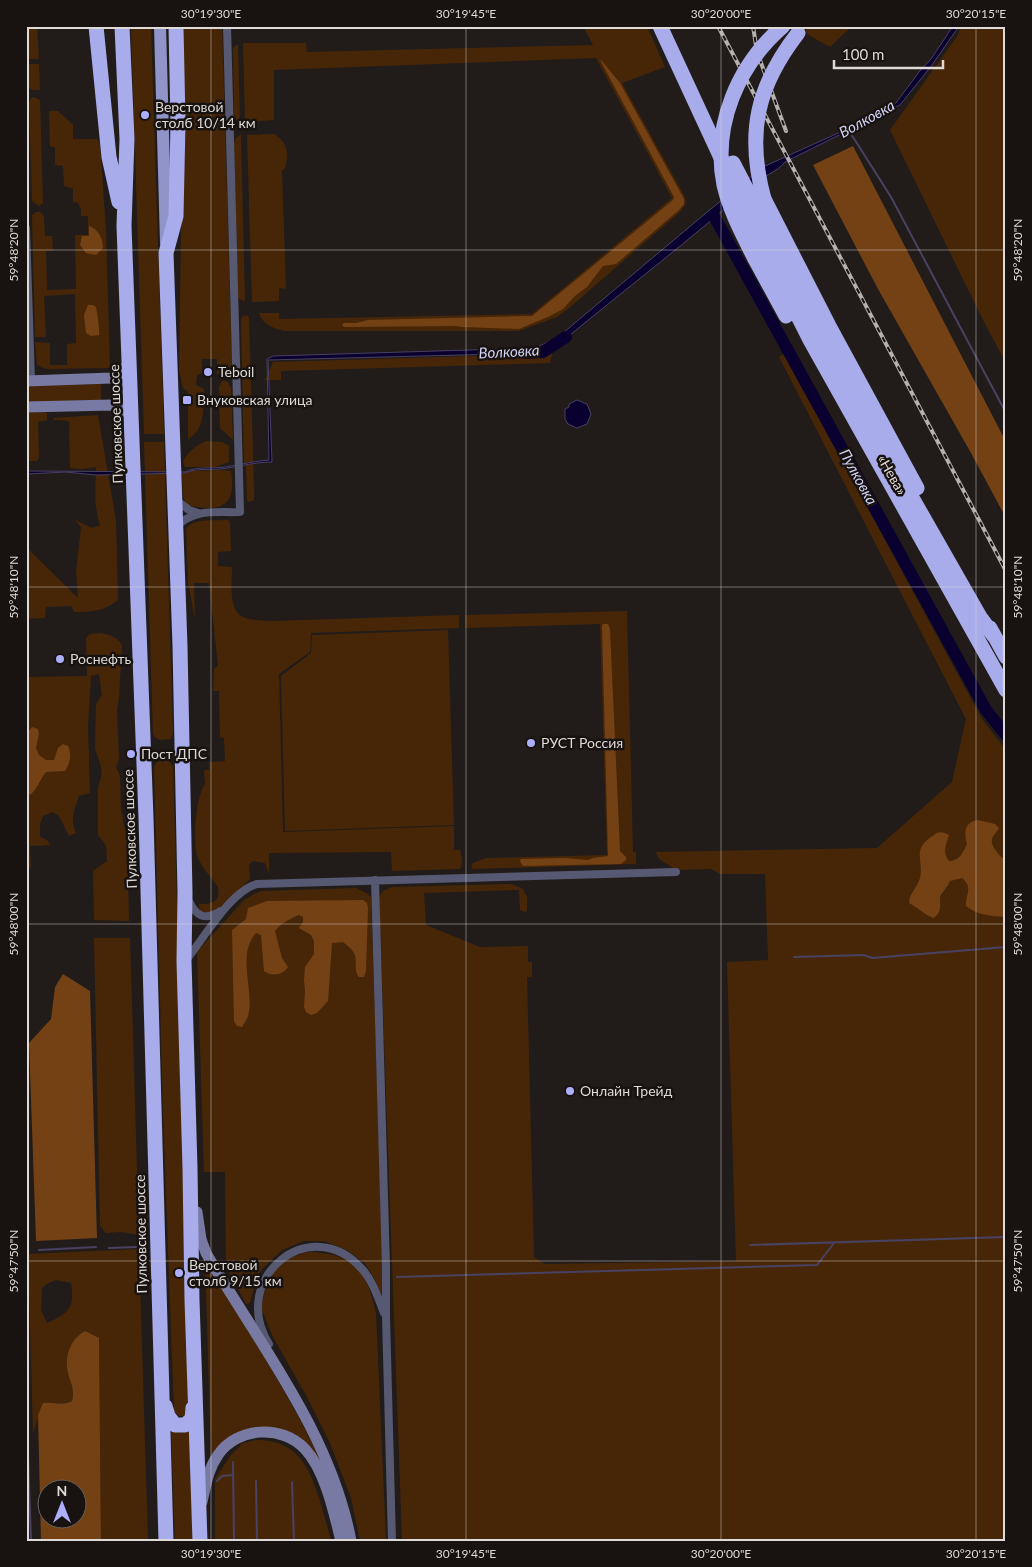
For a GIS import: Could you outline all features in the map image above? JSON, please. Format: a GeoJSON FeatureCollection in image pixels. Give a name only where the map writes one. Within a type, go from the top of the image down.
{"type":"FeatureCollection","features":[{"type":"Feature","properties":{"kind":"highway","name":"Пулковское шоссе"},"geometry":{"type":"LineString","coordinates":[[122,26],[126,139],[124,226],[146,808],[166,1541]]}},
{"type":"Feature","properties":{"kind":"highway"},"geometry":{"type":"LineString","coordinates":[[176,26],[178,123],[176,216],[166,253],[180,646],[185,894],[184,961],[200,1541]]}},
{"type":"Feature","properties":{"kind":"highway"},"geometry":{"type":"LineString","coordinates":[[660,26],[771,252]]}},
{"type":"Feature","properties":{"kind":"highway"},"geometry":{"type":"LineString","coordinates":[[669,26],[739,174],[771,252]]}},
{"type":"Feature","properties":{"kind":"highway"},"geometry":{"type":"LineString","coordinates":[[771,252],[730,206],[724,186],[722,168],[724,126],[735,89],[744,71],[760,48],[783,26]]}},
{"type":"Feature","properties":{"kind":"highway"},"geometry":{"type":"LineString","coordinates":[[771,252],[755,146],[759,108],[776,63],[804,27]]}},
{"type":"Feature","properties":{"kind":"highway"},"geometry":{"type":"LineString","coordinates":[[96,28],[109,157],[124,226]]}},
{"type":"Feature","properties":{"kind":"highway","name":"«Нева»"},"geometry":{"type":"LineString","coordinates":[[771,252],[881,446],[980,617],[994,636],[1006,658]]}},
{"type":"Feature","properties":{"kind":"highway","name":"«Нева»"},"geometry":{"type":"LineString","coordinates":[[771,252],[809,338],[1006,690]]}},
{"type":"Feature","properties":{"kind":"highway","name":"«Нева»"},"geometry":{"type":"LineString","coordinates":[[771,252],[862,455],[1006,704]]}},
{"type":"Feature","properties":{"kind":"highway"},"geometry":{"type":"LineString","coordinates":[[161,1390],[168,1416],[175,1425],[185,1425],[192,1419],[195,1394]]}},
{"type":"Feature","properties":{"kind":"main road"},"geometry":{"type":"LineString","coordinates":[[160,26],[166,253]]}},
{"type":"Feature","properties":{"kind":"main road"},"geometry":{"type":"LineString","coordinates":[[29,381],[112,378],[124,371],[129,364]]}},
{"type":"Feature","properties":{"kind":"main road"},"geometry":{"type":"LineString","coordinates":[[26,407],[112,405],[126,410],[132,417]]}},
{"type":"Feature","properties":{"kind":"main road"},"geometry":{"type":"LineString","coordinates":[[191,1189],[197,1208],[201,1239],[206,1253],[288,1386],[316,1440],[330,1469],[351,1541]]}},
{"type":"Feature","properties":{"kind":"main road"},"geometry":{"type":"LineString","coordinates":[[199,1516],[209,1472],[219,1453],[232,1442],[244,1436],[263,1432],[277,1433],[295,1440],[315,1462],[331,1502],[341,1541]]}},
{"type":"Feature","properties":{"kind":"street"},"geometry":{"type":"LineString","coordinates":[[175,528],[189,516],[200,513],[240,512],[227,26]]}},
{"type":"Feature","properties":{"kind":"street"},"geometry":{"type":"LineString","coordinates":[[26,228],[29,381]]}},
{"type":"Feature","properties":{"kind":"street"},"geometry":{"type":"LineString","coordinates":[[174,497],[189,510],[200,513]]}},
{"type":"Feature","properties":{"kind":"street"},"geometry":{"type":"LineString","coordinates":[[184,961],[225,909],[241,892],[256,884],[676,872]]}},
{"type":"Feature","properties":{"kind":"street"},"geometry":{"type":"LineString","coordinates":[[374,880],[392,1541]]}},
{"type":"Feature","properties":{"kind":"street"},"geometry":{"type":"LineString","coordinates":[[185,894],[192,908],[202,916],[213,916],[225,909]]}},
{"type":"Feature","properties":{"kind":"street"},"geometry":{"type":"LineString","coordinates":[[288,1386],[281,1364],[265,1338],[258,1312],[258,1298],[265,1278],[274,1266],[289,1254],[299,1250],[320,1247],[348,1257],[367,1275],[386,1317]]}},
{"type":"Feature","properties":{"kind":"shaded area"},"geometry":{"type":"Polygon","coordinates":[[[27,26],[37,26],[39,59],[28,59],[27,26]]]}},
{"type":"Feature","properties":{"kind":"shaded area"},"geometry":{"type":"Polygon","coordinates":[[[131,26],[151,26],[164,434],[144,434],[131,26]]]}},
{"type":"Feature","properties":{"kind":"shaded area"},"geometry":{"type":"Polygon","coordinates":[[[184,26],[222,26],[232,365],[227,373],[217,374],[217,359],[202,359],[202,373],[197,375],[196,385],[204,389],[201,424],[194,435],[188,439],[188,391],[183,388],[179,369],[184,26]]]}},
{"type":"Feature","properties":{"kind":"shaded area"},"geometry":{"type":"Polygon","coordinates":[[[583,26],[647,26],[665,67],[622,83],[685,197],[686,204],[681,211],[568,309],[557,317],[519,331],[284,331],[265,323],[259,313],[279,313],[279,319],[532,314],[672,198],[596,58],[274,70],[274,120],[245,122],[243,43],[306,43],[307,52],[593,45],[583,26]]]}},
{"type":"Feature","properties":{"kind":"shaded area"},"geometry":{"type":"Polygon","coordinates":[[[810,26],[852,26],[830,47],[807,34],[806,30],[810,26]]]}},
{"type":"Feature","properties":{"kind":"shaded area"},"geometry":{"type":"Polygon","coordinates":[[[961,26],[1006,26],[1006,363],[890,130],[958,35],[961,26]]]}},
{"type":"Feature","properties":{"kind":"shaded area"},"geometry":{"type":"Polygon","coordinates":[[[238,44],[240,125],[234,117],[233,48],[238,44]]]}},
{"type":"Feature","properties":{"kind":"shaded area"},"geometry":{"type":"Polygon","coordinates":[[[600,60],[620,83],[684,199],[684,204],[679,210],[616,264],[603,266],[587,287],[576,295],[563,309],[519,329],[455,326],[344,327],[342,325],[344,323],[368,320],[532,316],[673,200],[674,197],[600,60]]]}},
{"type":"Feature","properties":{"kind":"shaded area"},"geometry":{"type":"Polygon","coordinates":[[[29,64],[39,64],[40,90],[29,88],[29,64]]]}},
{"type":"Feature","properties":{"kind":"shaded area"},"geometry":{"type":"Polygon","coordinates":[[[34,97],[40,100],[43,203],[39,206],[32,201],[29,102],[34,97]]]}},
{"type":"Feature","properties":{"kind":"shaded area"},"geometry":{"type":"Polygon","coordinates":[[[49,111],[58,111],[73,125],[73,139],[97,139],[100,144],[106,230],[110,368],[46,369],[37,365],[35,342],[50,343],[50,365],[67,365],[67,344],[76,343],[75,294],[44,296],[46,337],[35,337],[32,215],[36,212],[41,212],[44,217],[45,236],[52,236],[53,251],[46,251],[47,290],[76,289],[75,235],[88,235],[88,216],[81,216],[78,203],[73,202],[73,189],[64,186],[63,166],[55,165],[55,148],[50,146],[49,111]]]}},
{"type":"Feature","properties":{"kind":"shaded area"},"geometry":{"type":"Polygon","coordinates":[[[241,134],[245,300],[243,301],[238,298],[234,144],[236,138],[241,134]]]}},
{"type":"Feature","properties":{"kind":"shaded area"},"geometry":{"type":"Polygon","coordinates":[[[274,134],[285,145],[287,153],[285,168],[282,171],[286,289],[279,288],[279,301],[252,302],[247,135],[274,134]]]}},
{"type":"Feature","properties":{"kind":"shaded area"},"geometry":{"type":"Polygon","coordinates":[[[853,146],[1006,442],[1006,518],[878,289],[813,165],[853,146]]]}},
{"type":"Feature","properties":{"kind":"shaded area"},"geometry":{"type":"Polygon","coordinates":[[[89,226],[99,234],[102,241],[103,248],[96,255],[86,253],[80,245],[82,236],[89,236],[89,226]]]}},
{"type":"Feature","properties":{"kind":"shaded area"},"geometry":{"type":"Polygon","coordinates":[[[88,305],[96,307],[99,335],[91,336],[86,333],[84,315],[88,305]]]}},
{"type":"Feature","properties":{"kind":"shaded area"},"geometry":{"type":"Polygon","coordinates":[[[247,315],[249,318],[254,488],[254,500],[249,502],[247,500],[246,465],[244,462],[241,319],[247,315]]]}},
{"type":"Feature","properties":{"kind":"shaded area"},"geometry":{"type":"Polygon","coordinates":[[[553,349],[550,363],[281,371],[281,380],[265,380],[273,362],[541,354],[553,349]]]}},
{"type":"Feature","properties":{"kind":"shaded area"},"geometry":{"type":"Polygon","coordinates":[[[784,354],[982,719],[1006,750],[1006,1541],[402,1541],[379,897],[383,891],[392,887],[512,884],[523,889],[527,897],[527,911],[525,912],[520,910],[519,890],[424,893],[426,925],[480,947],[528,946],[528,962],[532,962],[532,977],[527,977],[534,1257],[545,1264],[736,1261],[727,962],[768,960],[765,874],[720,874],[711,869],[674,870],[657,856],[656,852],[877,848],[952,782],[966,719],[779,357],[784,354]]]}},
{"type":"Feature","properties":{"kind":"shaded area"},"geometry":{"type":"Polygon","coordinates":[[[222,381],[227,381],[231,388],[233,440],[220,428],[219,387],[222,381]]]}},
{"type":"Feature","properties":{"kind":"shaded area"},"geometry":{"type":"Polygon","coordinates":[[[101,384],[101,400],[26,402],[26,386],[101,384]]]}},
{"type":"Feature","properties":{"kind":"shaded area"},"geometry":{"type":"Polygon","coordinates":[[[26,413],[47,413],[47,420],[38,422],[39,458],[37,461],[26,461],[28,459],[26,413]]]}},
{"type":"Feature","properties":{"kind":"shaded area"},"geometry":{"type":"Polygon","coordinates":[[[98,415],[116,521],[118,600],[103,609],[86,612],[74,612],[71,606],[46,607],[45,618],[26,619],[26,547],[78,598],[76,572],[81,527],[75,520],[92,528],[100,525],[96,502],[96,467],[70,468],[69,421],[54,420],[53,418],[98,415]]]}},
{"type":"Feature","properties":{"kind":"shaded area"},"geometry":{"type":"Polygon","coordinates":[[[206,441],[222,442],[229,446],[229,462],[215,467],[185,467],[183,461],[187,455],[206,441]]]}},
{"type":"Feature","properties":{"kind":"shaded area"},"geometry":{"type":"Polygon","coordinates":[[[144,442],[164,442],[173,732],[171,739],[160,740],[153,734],[144,442]]]}},
{"type":"Feature","properties":{"kind":"shaded area"},"geometry":{"type":"Polygon","coordinates":[[[187,471],[231,471],[231,493],[228,500],[217,507],[208,508],[187,505],[183,494],[182,474],[187,473],[187,471]]]}},
{"type":"Feature","properties":{"kind":"shaded area"},"geometry":{"type":"Polygon","coordinates":[[[208,520],[228,520],[230,522],[231,551],[218,552],[218,566],[232,567],[232,600],[237,612],[244,618],[272,621],[459,615],[459,628],[311,633],[310,652],[279,674],[283,832],[454,826],[454,850],[460,850],[462,864],[460,869],[392,871],[391,852],[269,853],[269,873],[265,863],[253,861],[249,865],[250,879],[213,914],[200,911],[199,904],[214,901],[219,892],[218,887],[200,862],[196,851],[197,809],[205,784],[204,770],[209,770],[209,762],[225,761],[224,738],[220,737],[219,691],[213,691],[214,669],[218,666],[209,583],[194,583],[195,620],[188,582],[186,529],[193,523],[208,520]]]}},
{"type":"Feature","properties":{"kind":"shaded area"},"geometry":{"type":"Polygon","coordinates":[[[627,611],[633,852],[636,852],[636,864],[473,869],[471,867],[473,863],[486,858],[607,855],[600,624],[465,628],[465,615],[627,611]]]}},
{"type":"Feature","properties":{"kind":"shaded area"},"geometry":{"type":"Polygon","coordinates":[[[603,624],[608,624],[610,629],[620,851],[626,857],[626,860],[621,864],[523,866],[520,861],[521,859],[565,858],[588,860],[608,856],[603,624]]]}},
{"type":"Feature","properties":{"kind":"shaded area"},"geometry":{"type":"Polygon","coordinates":[[[448,630],[454,825],[285,831],[281,676],[311,653],[312,635],[448,630]]]}},
{"type":"Feature","properties":{"kind":"shaded area"},"geometry":{"type":"Polygon","coordinates":[[[101,633],[113,637],[122,645],[117,711],[119,759],[116,767],[120,776],[121,810],[127,840],[129,921],[94,920],[93,871],[107,861],[106,845],[98,835],[98,788],[102,773],[95,749],[96,704],[102,695],[99,674],[91,676],[88,726],[90,793],[79,796],[74,810],[73,819],[76,833],[69,836],[59,816],[53,812],[43,816],[40,824],[40,837],[47,840],[50,845],[30,846],[31,867],[26,874],[26,677],[87,676],[86,638],[90,634],[101,633]]]}},
{"type":"Feature","properties":{"kind":"shaded area"},"geometry":{"type":"Polygon","coordinates":[[[32,727],[38,729],[39,734],[36,748],[39,755],[46,760],[54,760],[58,748],[63,744],[68,746],[70,756],[65,771],[46,772],[30,795],[26,792],[27,733],[32,727]]]}},
{"type":"Feature","properties":{"kind":"shaded area"},"geometry":{"type":"Polygon","coordinates":[[[163,759],[168,760],[173,766],[183,1112],[188,1408],[183,1416],[178,1416],[174,1411],[163,1114],[154,767],[156,763],[163,759]]]}},
{"type":"Feature","properties":{"kind":"shaded area"},"geometry":{"type":"Polygon","coordinates":[[[978,820],[995,824],[999,828],[993,838],[992,845],[1006,860],[1006,917],[980,913],[966,906],[968,885],[962,878],[950,881],[940,896],[939,911],[934,918],[909,903],[921,874],[920,851],[926,840],[941,832],[949,835],[945,848],[946,855],[949,861],[955,860],[967,844],[966,829],[970,823],[978,820]]]}},
{"type":"Feature","properties":{"kind":"shaded area"},"geometry":{"type":"Polygon","coordinates":[[[356,888],[368,894],[371,898],[384,1297],[382,1297],[365,1263],[347,1250],[324,1241],[304,1241],[282,1250],[262,1269],[256,1279],[250,1303],[246,1304],[226,1267],[225,1172],[204,1172],[197,952],[244,900],[261,891],[356,888]]]}},
{"type":"Feature","properties":{"kind":"shaded area"},"geometry":{"type":"Polygon","coordinates":[[[363,900],[367,903],[368,908],[366,971],[364,977],[359,977],[357,974],[355,956],[351,949],[343,942],[332,943],[328,1001],[317,1013],[311,1015],[306,1012],[304,1007],[305,967],[314,954],[314,941],[311,935],[299,928],[303,922],[303,917],[299,915],[275,931],[282,958],[288,967],[283,972],[274,974],[264,971],[261,935],[256,933],[250,942],[247,962],[250,1006],[247,1019],[242,1027],[237,1026],[234,1021],[232,930],[246,919],[248,908],[267,901],[363,900]]]}},
{"type":"Feature","properties":{"kind":"shaded area"},"geometry":{"type":"Polygon","coordinates":[[[94,938],[130,938],[139,1235],[121,1232],[106,1233],[100,1226],[94,938]]]}},
{"type":"Feature","properties":{"kind":"shaded area"},"geometry":{"type":"Polygon","coordinates":[[[63,974],[90,991],[97,1238],[36,1241],[29,1043],[51,1019],[55,987],[63,974]]]}},
{"type":"Feature","properties":{"kind":"shaded area"},"geometry":{"type":"Polygon","coordinates":[[[139,1249],[148,1541],[101,1541],[99,1338],[68,1371],[74,1394],[72,1401],[43,1403],[33,1433],[28,1254],[139,1249]],[[56,1280],[42,1288],[41,1310],[47,1323],[61,1316],[69,1309],[72,1298],[71,1283],[56,1280]]]}},
{"type":"Feature","properties":{"kind":"shaded area"},"geometry":{"type":"Polygon","coordinates":[[[307,1252],[323,1253],[347,1260],[363,1275],[372,1299],[376,1314],[386,1541],[360,1541],[351,1498],[330,1443],[307,1397],[272,1335],[261,1307],[268,1279],[279,1266],[292,1257],[307,1252]]]}},
{"type":"Feature","properties":{"kind":"shaded area"},"geometry":{"type":"Polygon","coordinates":[[[205,1260],[284,1391],[326,1472],[305,1442],[295,1434],[278,1429],[266,1428],[211,1456],[205,1260]]]}},
{"type":"Feature","properties":{"kind":"shaded area"},"geometry":{"type":"Polygon","coordinates":[[[85,1331],[99,1338],[101,1541],[41,1541],[41,1530],[88,1530],[88,1480],[40,1480],[38,1415],[43,1403],[61,1404],[72,1401],[73,1391],[67,1361],[69,1349],[75,1339],[85,1331]]]}},
{"type":"Feature","properties":{"kind":"shaded area"},"geometry":{"type":"Polygon","coordinates":[[[171,1430],[179,1433],[190,1430],[194,1541],[175,1541],[171,1430]]]}},
{"type":"Feature","properties":{"kind":"shaded area"},"geometry":{"type":"Polygon","coordinates":[[[256,1440],[270,1441],[282,1445],[292,1451],[307,1468],[317,1491],[331,1541],[215,1541],[215,1479],[231,1455],[243,1443],[256,1440]]]}},
{"type":"Feature","properties":{"kind":"water"},"geometry":{"type":"Polygon","coordinates":[[[953,26],[959,26],[932,65],[900,105],[785,162],[755,183],[559,344],[540,353],[268,360],[272,462],[185,473],[96,475],[66,472],[26,474],[26,471],[185,472],[194,469],[225,467],[269,460],[267,359],[273,356],[535,348],[557,338],[706,213],[749,178],[760,172],[763,167],[845,130],[863,117],[896,103],[931,59],[953,26]]]}},
{"type":"Feature","properties":{"kind":"water"},"geometry":{"type":"Polygon","coordinates":[[[577,400],[587,404],[591,414],[587,424],[577,428],[568,424],[565,419],[565,409],[569,407],[569,404],[577,400]]]}},
{"type":"Feature","properties":{"kind":"waterway"},"geometry":{"type":"LineString","coordinates":[[847,131],[853,137],[891,197],[1006,413]]}},
{"type":"Feature","properties":{"kind":"waterway","name":"Пулковка"},"geometry":{"type":"LineString","coordinates":[[714,216],[986,710],[1006,735]]}},
{"type":"Feature","properties":{"kind":"waterway","name":"Волковка"},"geometry":{"type":"LineString","coordinates":[[526,353],[543,352],[566,337]]}},
{"type":"Feature","properties":{"kind":"waterway"},"geometry":{"type":"LineString","coordinates":[[794,957],[864,955],[872,958],[1006,947]]}},
{"type":"Feature","properties":{"kind":"waterway"},"geometry":{"type":"LineString","coordinates":[[750,1245],[1006,1237]]}},
{"type":"Feature","properties":{"kind":"waterway"},"geometry":{"type":"LineString","coordinates":[[397,1277],[817,1265],[834,1243]]}},
{"type":"Feature","properties":{"kind":"waterway"},"geometry":{"type":"LineString","coordinates":[[39,1250],[96,1247]]}},
{"type":"Feature","properties":{"kind":"waterway"},"geometry":{"type":"LineString","coordinates":[[109,1248],[136,1247]]}},
{"type":"Feature","properties":{"kind":"waterway"},"geometry":{"type":"LineString","coordinates":[[26,1396],[31,1541]]}},
{"type":"Feature","properties":{"kind":"waterway"},"geometry":{"type":"LineString","coordinates":[[233,1462],[234,1541]]}},
{"type":"Feature","properties":{"kind":"waterway"},"geometry":{"type":"LineString","coordinates":[[217,1481],[222,1476],[233,1475]]}},
{"type":"Feature","properties":{"kind":"waterway"},"geometry":{"type":"LineString","coordinates":[[256,1481],[257,1541]]}},
{"type":"Feature","properties":{"kind":"waterway"},"geometry":{"type":"LineString","coordinates":[[292,1482],[294,1541]]}},
{"type":"Feature","properties":{"kind":"railway"},"geometry":{"type":"LineString","coordinates":[[718,26],[1006,571]]}},
{"type":"Feature","properties":{"kind":"railway"},"geometry":{"type":"LineString","coordinates":[[753,26],[757,52],[786,131]]}},
{"type":"Feature","properties":{"kind":"place","name":"Верстовой столб 10/14 км"},"geometry":{"type":"Point","coordinates":[145,115]}},
{"type":"Feature","properties":{"kind":"place","name":"Teboil"},"geometry":{"type":"Point","coordinates":[208,372]}},
{"type":"Feature","properties":{"kind":"place","name":"Внуковская улица"},"geometry":{"type":"Point","coordinates":[187,400]}},
{"type":"Feature","properties":{"kind":"place","name":"Роснефть"},"geometry":{"type":"Point","coordinates":[60,659]}},
{"type":"Feature","properties":{"kind":"place","name":"РУСТ Россия"},"geometry":{"type":"Point","coordinates":[531,743]}},
{"type":"Feature","properties":{"kind":"place","name":"Пост ДПС"},"geometry":{"type":"Point","coordinates":[131,754]}},
{"type":"Feature","properties":{"kind":"place","name":"Онлайн Трейд"},"geometry":{"type":"Point","coordinates":[570,1091]}},
{"type":"Feature","properties":{"kind":"place","name":"Верстовой столб 9/15 км"},"geometry":{"type":"Point","coordinates":[179,1273]}}]}
